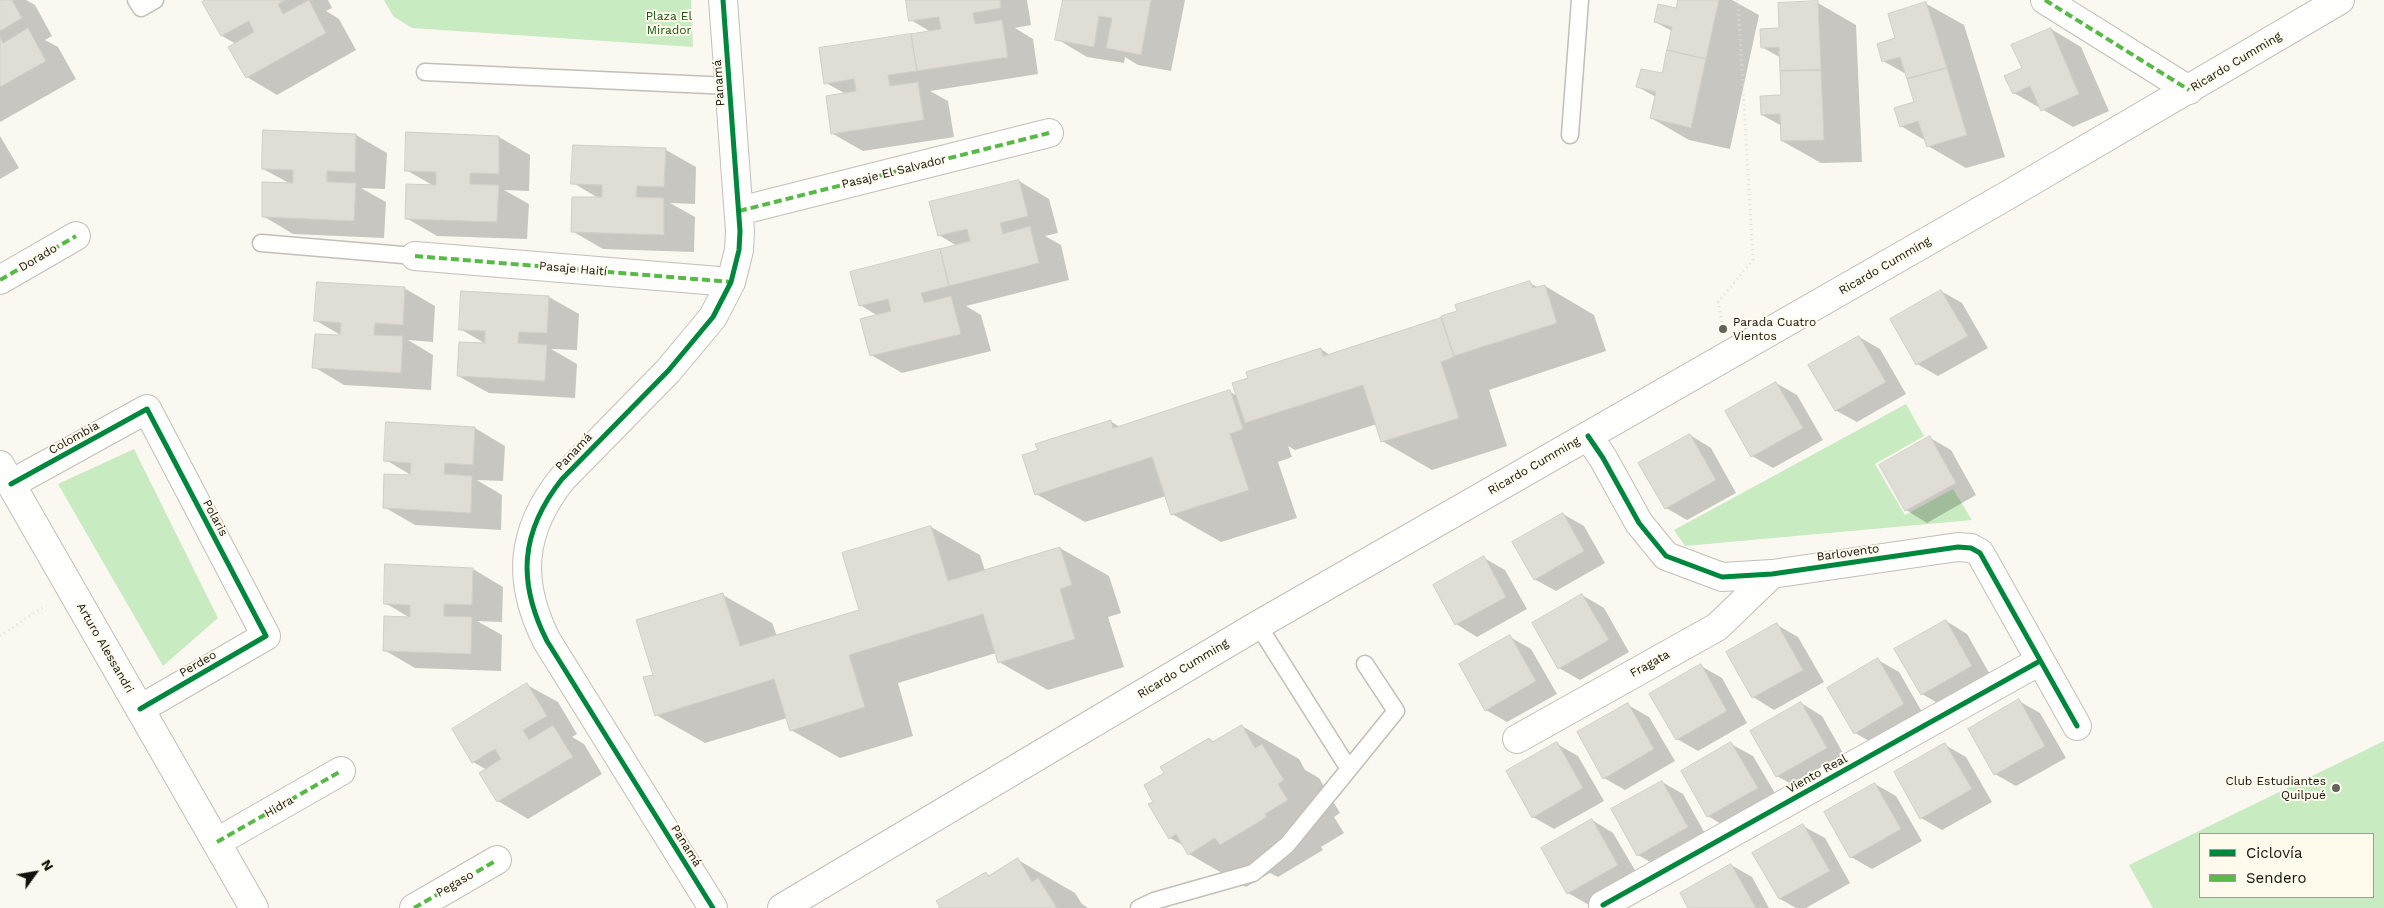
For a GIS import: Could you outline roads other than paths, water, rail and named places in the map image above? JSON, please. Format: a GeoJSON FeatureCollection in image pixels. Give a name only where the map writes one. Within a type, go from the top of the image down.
{"type":"FeatureCollection","features":[{"type":"Feature","properties":{"kind":"street","name":"Panamá"},"geometry":{"type":"LineString","coordinates":[[713,908],[547,641],[531,602],[527,582],[526,559],[535,523],[548,497],[562,479],[668,371],[713,317],[731,282],[739,250],[739,211],[723,0]]}},
{"type":"Feature","properties":{"kind":"street"},"geometry":{"type":"LineString","coordinates":[[2045,0],[2189,90]]}},
{"type":"Feature","properties":{"kind":"street","name":"Ricardo Cumming"},"geometry":{"type":"LineString","coordinates":[[782,908],[1258,625],[2189,90],[2340,0]]}},
{"type":"Feature","properties":{"kind":"street","name":"Pasaje El Salvador"},"geometry":{"type":"LineString","coordinates":[[739,211],[1049,133]]}},
{"type":"Feature","properties":{"kind":"street","name":"Dorado"},"geometry":{"type":"LineString","coordinates":[[0,280],[76,236]]}},
{"type":"Feature","properties":{"kind":"street","name":"Pasaje Haití"},"geometry":{"type":"LineString","coordinates":[[415,256],[731,282]]}},
{"type":"Feature","properties":{"kind":"street","name":"Colombia"},"geometry":{"type":"LineString","coordinates":[[6,475],[147,409]]}},
{"type":"Feature","properties":{"kind":"street","name":"Polaris"},"geometry":{"type":"LineString","coordinates":[[147,409],[266,636]]}},
{"type":"Feature","properties":{"kind":"street","name":"Barlovento"},"geometry":{"type":"LineString","coordinates":[[1588,436],[1603,458],[1638,523],[1666,556],[1722,577],[1772,574],[1958,547],[1971,548],[1980,553],[2077,726]]}},
{"type":"Feature","properties":{"kind":"street","name":"Arturo Alessandri"},"geometry":{"type":"LineString","coordinates":[[6,475],[254,908]]}},
{"type":"Feature","properties":{"kind":"street","name":"Fragata"},"geometry":{"type":"LineString","coordinates":[[1516,739],[1717,627],[1772,574]]}},
{"type":"Feature","properties":{"kind":"street","name":"Perdeo"},"geometry":{"type":"LineString","coordinates":[[140,709],[266,636]]}},
{"type":"Feature","properties":{"kind":"street","name":"Viento Real"},"geometry":{"type":"LineString","coordinates":[[1603,905],[2040,661]]}},
{"type":"Feature","properties":{"kind":"street","name":"Hidra"},"geometry":{"type":"LineString","coordinates":[[217,842],[341,771]]}},
{"type":"Feature","properties":{"kind":"street","name":"Pegaso"},"geometry":{"type":"LineString","coordinates":[[414,908],[496,860]]}},
{"type":"Feature","properties":{"kind":"lane"},"geometry":{"type":"LineString","coordinates":[[136,0],[141,8],[155,0]]}},
{"type":"Feature","properties":{"kind":"lane"},"geometry":{"type":"LineString","coordinates":[[1570,134],[1580,0]]}},
{"type":"Feature","properties":{"kind":"lane"},"geometry":{"type":"LineString","coordinates":[[425,72],[730,86]]}},
{"type":"Feature","properties":{"kind":"lane"},"geometry":{"type":"LineString","coordinates":[[261,243],[415,256]]}},
{"type":"Feature","properties":{"kind":"lane"},"geometry":{"type":"LineString","coordinates":[[1258,625],[1349,769]]}},
{"type":"Feature","properties":{"kind":"lane"},"geometry":{"type":"LineString","coordinates":[[1139,908],[1154,901],[1254,873],[1287,845],[1396,711],[1365,664]]}},
{"type":"Feature","properties":{"kind":"place","name":"Parada Cuatro Vientos"},"geometry":{"type":"Point","coordinates":[1723,329]}},
{"type":"Feature","properties":{"kind":"place","name":"Club Estudiantes Quilpué"},"geometry":{"type":"Point","coordinates":[2336,788]}},
{"type":"Feature","properties":{"kind":"park label","name":"Plaza El Mirador"},"geometry":{"type":"Point","coordinates":[669,23]}}]}
